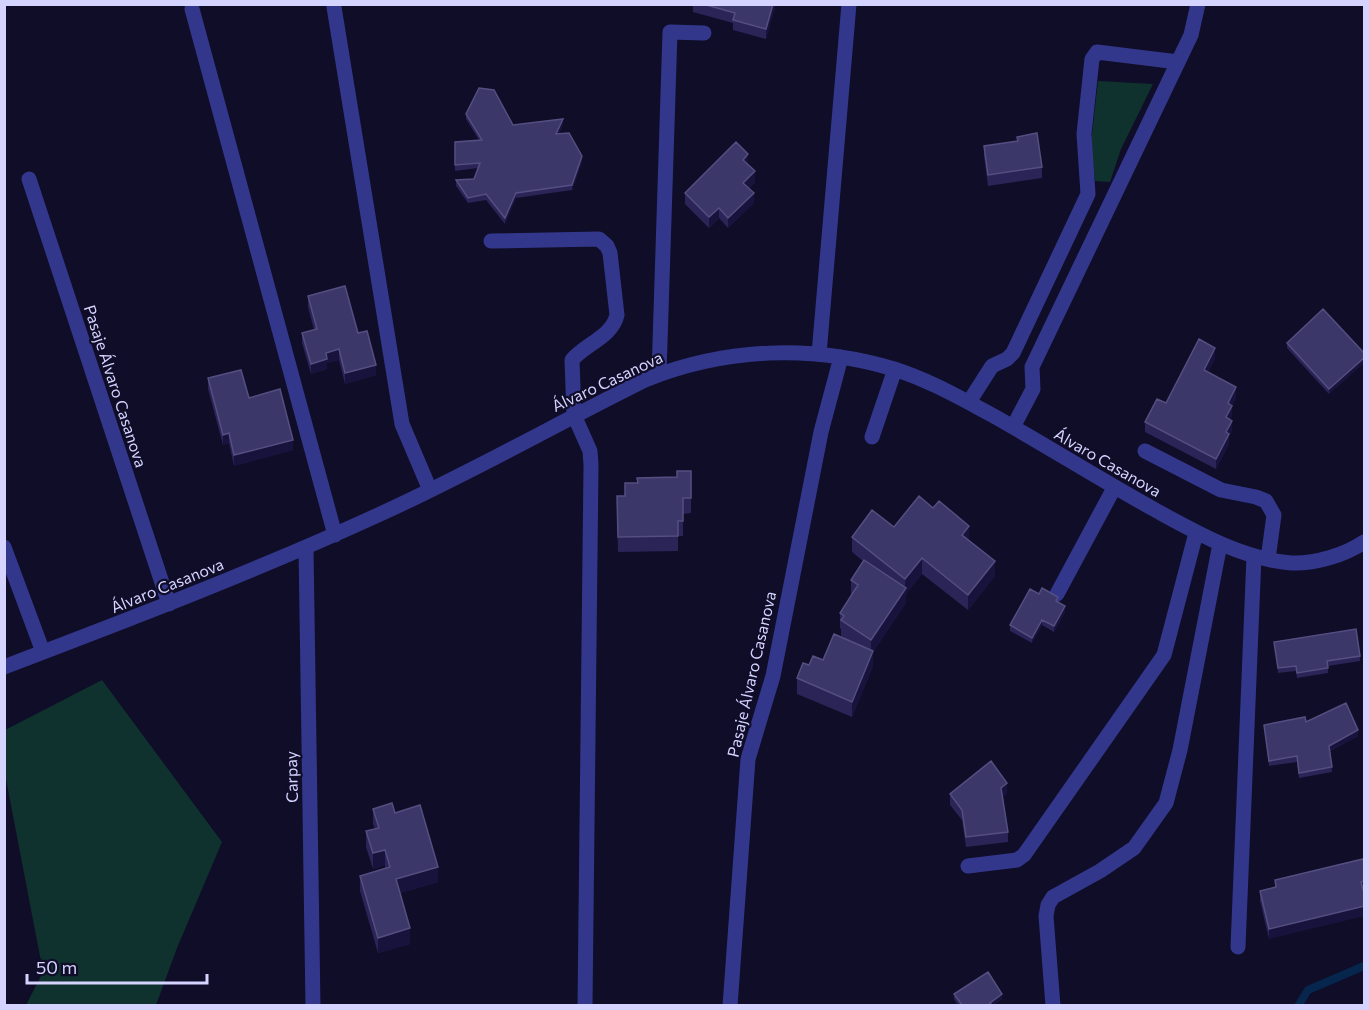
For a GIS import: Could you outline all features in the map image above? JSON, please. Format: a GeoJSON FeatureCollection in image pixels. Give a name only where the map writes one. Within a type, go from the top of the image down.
{"type":"FeatureCollection","features":[{"type":"Feature","properties":{"kind":"street"},"geometry":{"type":"LineString","coordinates":[[819,354],[849,4]]}},
{"type":"Feature","properties":{"kind":"street"},"geometry":{"type":"LineString","coordinates":[[1013,427],[1033,389],[1032,367],[1191,35],[1198,4]]}},
{"type":"Feature","properties":{"kind":"street"},"geometry":{"type":"LineString","coordinates":[[334,7],[402,424],[430,490]]}},
{"type":"Feature","properties":{"kind":"street"},"geometry":{"type":"LineString","coordinates":[[192,9],[335,535]]}},
{"type":"Feature","properties":{"kind":"street"},"geometry":{"type":"LineString","coordinates":[[659,374],[670,32],[704,33]]}},
{"type":"Feature","properties":{"kind":"street"},"geometry":{"type":"LineString","coordinates":[[969,402],[992,366],[1007,359],[1013,353],[1088,194],[1084,134],[1092,59],[1098,52],[1178,62]]}},
{"type":"Feature","properties":{"kind":"street","name":"Pasaje Álvaro Casanova"},"geometry":{"type":"LineString","coordinates":[[29,178],[170,604]]}},
{"type":"Feature","properties":{"kind":"street"},"geometry":{"type":"LineString","coordinates":[[1088,194],[1113,197]]}},
{"type":"Feature","properties":{"kind":"street"},"geometry":{"type":"LineString","coordinates":[[491,241],[599,239],[607,246],[610,253],[617,315],[615,324],[597,340],[580,350],[572,360],[574,415],[590,451],[591,465],[585,1005]]}},
{"type":"Feature","properties":{"kind":"street","name":"Álvaro Casanova"},"geometry":{"type":"LineString","coordinates":[[4,667],[170,604],[306,548],[430,490],[574,415],[659,374],[682,366],[731,356],[780,352],[819,354],[895,369],[969,402],[1114,488],[1196,533],[1220,544],[1261,557],[1293,563],[1315,561],[1347,551],[1365,542]]}},
{"type":"Feature","properties":{"kind":"street","name":"Pasaje Álvaro Casanova"},"geometry":{"type":"LineString","coordinates":[[730,1005],[748,759],[773,676],[821,432],[841,357]]}},
{"type":"Feature","properties":{"kind":"street"},"geometry":{"type":"LineString","coordinates":[[872,437],[895,369]]}},
{"type":"Feature","properties":{"kind":"street"},"geometry":{"type":"LineString","coordinates":[[1145,451],[1221,490],[1266,501],[1274,515],[1261,557],[1238,947]]}},
{"type":"Feature","properties":{"kind":"street"},"geometry":{"type":"LineString","coordinates":[[1057,594],[1114,488]]}},
{"type":"Feature","properties":{"kind":"street"},"geometry":{"type":"LineString","coordinates":[[968,866],[1017,860],[1024,855],[1164,655],[1196,533]]}},
{"type":"Feature","properties":{"kind":"street"},"geometry":{"type":"LineString","coordinates":[[1053,1005],[1046,916],[1048,904],[1053,897],[1100,871],[1134,848],[1166,803],[1180,750],[1220,544]]}},
{"type":"Feature","properties":{"kind":"street"},"geometry":{"type":"LineString","coordinates":[[4,547],[43,652]]}},
{"type":"Feature","properties":{"kind":"street","name":"Carpay"},"geometry":{"type":"LineString","coordinates":[[306,548],[313,1005]]}},
{"type":"Feature","properties":{"kind":"green space"},"geometry":{"type":"Polygon","coordinates":[[[1098,81],[1153,84],[1121,149],[1110,182],[1095,181],[1091,143],[1098,81]]]}},
{"type":"Feature","properties":{"kind":"green space"},"geometry":{"type":"Polygon","coordinates":[[[102,680],[222,842],[177,948],[156,1005],[26,1005],[43,972],[5,774],[5,730],[102,680]]]}},
{"type":"Feature","properties":{"kind":"building"},"geometry":{"type":"Polygon","coordinates":[[[703,4],[773,4],[766,29],[733,20],[735,13],[703,4]]]}},
{"type":"Feature","properties":{"kind":"building"},"geometry":{"type":"Polygon","coordinates":[[[479,88],[494,90],[513,125],[563,119],[556,134],[569,133],[582,156],[572,185],[516,193],[505,218],[486,194],[468,198],[456,180],[474,179],[480,163],[455,165],[455,142],[482,140],[466,114],[479,88]]]}},
{"type":"Feature","properties":{"kind":"building"},"geometry":{"type":"Polygon","coordinates":[[[1037,133],[1042,167],[988,175],[984,146],[1018,141],[1017,137],[1037,133]]]}},
{"type":"Feature","properties":{"kind":"building"},"geometry":{"type":"Polygon","coordinates":[[[736,142],[748,154],[743,160],[755,171],[743,183],[754,193],[728,218],[719,208],[709,217],[685,193],[736,142]]]}},
{"type":"Feature","properties":{"kind":"building"},"geometry":{"type":"Polygon","coordinates":[[[345,286],[358,333],[367,331],[376,365],[345,373],[339,349],[326,353],[327,359],[311,364],[302,333],[317,329],[308,296],[345,286]]]}},
{"type":"Feature","properties":{"kind":"building"},"geometry":{"type":"Polygon","coordinates":[[[1323,309],[1365,354],[1365,357],[1329,389],[1287,343],[1323,309]]]}},
{"type":"Feature","properties":{"kind":"building"},"geometry":{"type":"Polygon","coordinates":[[[1199,339],[1215,348],[1204,370],[1236,387],[1228,403],[1232,406],[1226,417],[1232,421],[1226,432],[1229,434],[1216,459],[1145,422],[1157,399],[1166,403],[1199,339]]]}},
{"type":"Feature","properties":{"kind":"building"},"geometry":{"type":"Polygon","coordinates":[[[241,370],[249,398],[280,389],[293,440],[234,455],[229,433],[223,435],[208,378],[241,370]]]}},
{"type":"Feature","properties":{"kind":"building"},"geometry":{"type":"Polygon","coordinates":[[[677,471],[691,471],[691,498],[683,498],[683,521],[678,521],[678,536],[618,537],[617,496],[625,496],[625,483],[638,483],[637,478],[677,477],[677,471]]]}},
{"type":"Feature","properties":{"kind":"building"},"geometry":{"type":"Polygon","coordinates":[[[919,496],[933,508],[939,501],[969,526],[962,535],[995,561],[968,595],[922,558],[905,579],[852,537],[872,510],[894,527],[919,496]]]}},
{"type":"Feature","properties":{"kind":"building"},"geometry":{"type":"Polygon","coordinates":[[[864,560],[906,588],[871,640],[841,620],[844,616],[840,613],[858,585],[851,580],[864,560]]]}},
{"type":"Feature","properties":{"kind":"building"},"geometry":{"type":"Polygon","coordinates":[[[1042,588],[1058,597],[1056,601],[1065,606],[1054,626],[1042,620],[1032,638],[1010,625],[1030,589],[1039,594],[1042,588]]]}},
{"type":"Feature","properties":{"kind":"building"},"geometry":{"type":"Polygon","coordinates":[[[1356,629],[1360,656],[1327,661],[1328,668],[1297,673],[1296,666],[1278,668],[1274,642],[1356,629]]]}},
{"type":"Feature","properties":{"kind":"building"},"geometry":{"type":"Polygon","coordinates":[[[834,634],[873,651],[852,702],[797,678],[803,663],[809,665],[813,656],[823,660],[834,634]]]}},
{"type":"Feature","properties":{"kind":"building"},"geometry":{"type":"Polygon","coordinates":[[[1346,703],[1358,730],[1329,746],[1332,767],[1299,773],[1297,756],[1269,761],[1264,725],[1305,717],[1306,722],[1346,703]]]}},
{"type":"Feature","properties":{"kind":"building"},"geometry":{"type":"Polygon","coordinates":[[[991,761],[1007,783],[1001,788],[1008,832],[966,837],[962,810],[950,794],[991,761]]]}},
{"type":"Feature","properties":{"kind":"building"},"geometry":{"type":"Polygon","coordinates":[[[392,803],[395,813],[420,805],[438,867],[396,879],[410,928],[378,938],[360,876],[390,867],[385,850],[373,853],[366,831],[379,828],[373,809],[392,803]]]}},
{"type":"Feature","properties":{"kind":"building"},"geometry":{"type":"Polygon","coordinates":[[[1363,859],[1365,881],[1361,882],[1365,906],[1269,929],[1260,891],[1276,887],[1275,880],[1363,859]]]}},
{"type":"Feature","properties":{"kind":"building"},"geometry":{"type":"Polygon","coordinates":[[[988,972],[1002,994],[990,1003],[992,1005],[962,1005],[954,994],[988,972]]]}},
{"type":"Feature","properties":{"kind":"waterway"},"geometry":{"type":"LineString","coordinates":[[1298,1006],[1308,990],[1364,966]]}}]}
